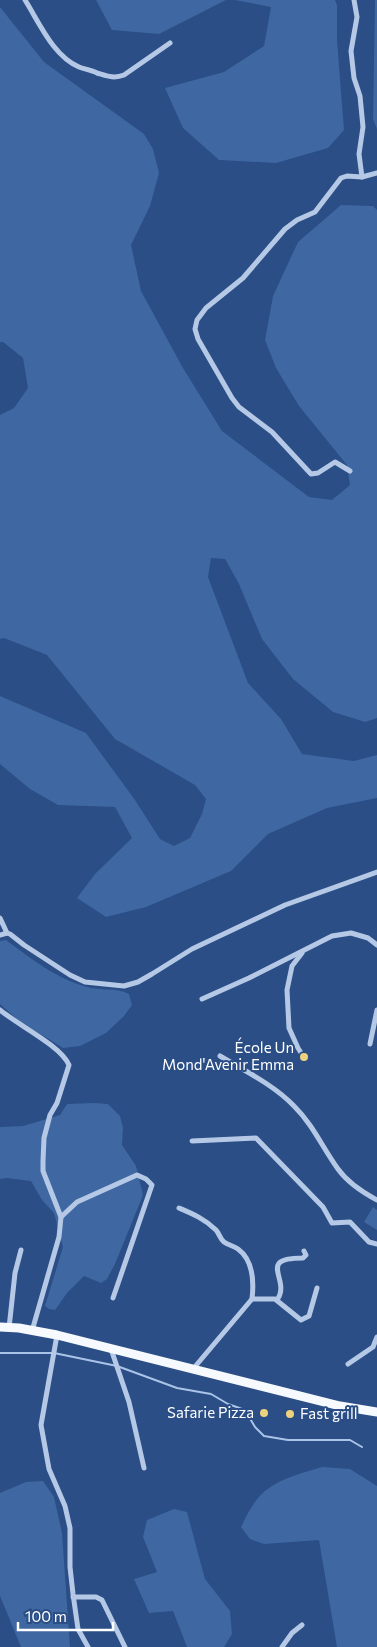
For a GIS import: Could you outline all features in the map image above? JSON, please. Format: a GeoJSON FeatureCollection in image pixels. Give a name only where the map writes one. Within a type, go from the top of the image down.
{"type":"FeatureCollection","features":[{"type":"Feature","properties":{"kind":"main road"},"geometry":{"type":"LineString","coordinates":[[4,1328],[32,1330],[57,1335],[340,1406],[377,1412]]}},
{"type":"Feature","properties":{"kind":"street"},"geometry":{"type":"LineString","coordinates":[[25,0],[48,37],[66,58],[77,66],[111,77],[117,78],[124,75],[170,43]]}},
{"type":"Feature","properties":{"kind":"street"},"geometry":{"type":"LineString","coordinates":[[354,0],[356,17],[351,51],[354,78],[360,96],[363,126],[359,154],[362,177]]}},
{"type":"Feature","properties":{"kind":"street"},"geometry":{"type":"LineString","coordinates":[[350,471],[335,462],[318,473],[311,474],[272,432],[239,406],[232,398],[198,339],[195,329],[197,320],[206,308],[243,278],[285,229],[297,220],[315,212],[341,178],[347,176],[362,177],[377,173]]}},
{"type":"Feature","properties":{"kind":"street"},"geometry":{"type":"LineString","coordinates":[[0,918],[7,933],[70,975],[85,982],[124,986],[138,982],[192,949],[285,905],[377,872]]}},
{"type":"Feature","properties":{"kind":"street"},"geometry":{"type":"LineString","coordinates":[[0,936],[7,933]]}},
{"type":"Feature","properties":{"kind":"street"},"geometry":{"type":"LineString","coordinates":[[202,998],[249,978],[332,936],[344,933],[362,935],[377,945]]}},
{"type":"Feature","properties":{"kind":"street"},"geometry":{"type":"LineString","coordinates":[[304,951],[292,966],[287,990],[288,1028],[305,1059]]}},
{"type":"Feature","properties":{"kind":"street"},"geometry":{"type":"LineString","coordinates":[[0,1010],[53,1046],[67,1060],[70,1066],[57,1103],[50,1115],[44,1138],[43,1171],[61,1217],[59,1237],[32,1330]]}},
{"type":"Feature","properties":{"kind":"street"},"geometry":{"type":"LineString","coordinates":[[370,1044],[377,1010]]}},
{"type":"Feature","properties":{"kind":"street"},"geometry":{"type":"LineString","coordinates":[[220,1056],[268,1085],[293,1104],[317,1133],[339,1171],[359,1190],[377,1200]]}},
{"type":"Feature","properties":{"kind":"street"},"geometry":{"type":"LineString","coordinates":[[192,1141],[256,1138],[323,1207],[332,1223],[350,1222],[369,1242],[377,1244]]}},
{"type":"Feature","properties":{"kind":"street"},"geometry":{"type":"LineString","coordinates":[[61,1217],[77,1202],[137,1175],[146,1178],[152,1186],[113,1298]]}},
{"type":"Feature","properties":{"kind":"street"},"geometry":{"type":"LineString","coordinates":[[179,1208],[198,1216],[219,1233],[224,1242],[237,1248],[244,1254],[249,1263],[254,1286],[252,1299],[193,1370]]}},
{"type":"Feature","properties":{"kind":"street"},"geometry":{"type":"LineString","coordinates":[[4,1328],[21,1250]]}},
{"type":"Feature","properties":{"kind":"street"},"geometry":{"type":"LineString","coordinates":[[277,1300],[281,1290],[278,1266],[280,1262],[285,1258],[303,1258],[306,1255],[304,1250]]}},
{"type":"Feature","properties":{"kind":"street"},"geometry":{"type":"LineString","coordinates":[[252,1299],[277,1300],[301,1320],[309,1316],[317,1288]]}},
{"type":"Feature","properties":{"kind":"street"},"geometry":{"type":"LineString","coordinates":[[57,1335],[41,1425],[49,1469],[64,1506],[70,1528],[70,1567],[73,1597],[78,1629],[88,1647]]}},
{"type":"Feature","properties":{"kind":"street"},"geometry":{"type":"LineString","coordinates":[[348,1364],[373,1347],[377,1337]]}},
{"type":"Feature","properties":{"kind":"street"},"geometry":{"type":"LineString","coordinates":[[111,1349],[129,1402],[144,1468]]}},
{"type":"Feature","properties":{"kind":"street"},"geometry":{"type":"LineString","coordinates":[[73,1597],[96,1597],[102,1600],[125,1647]]}},
{"type":"Feature","properties":{"kind":"street"},"geometry":{"type":"LineString","coordinates":[[282,1647],[292,1633],[302,1625]]}},
{"type":"Feature","properties":{"kind":"shaded area"},"geometry":{"type":"Polygon","coordinates":[[[96,0],[226,0],[159,34],[112,30],[96,0]]]}},
{"type":"Feature","properties":{"kind":"shaded area"},"geometry":{"type":"Polygon","coordinates":[[[235,0],[335,0],[337,5],[337,40],[344,130],[328,148],[276,163],[219,160],[183,128],[165,88],[224,72],[264,46],[271,7],[235,0]]]}},
{"type":"Feature","properties":{"kind":"shaded area"},"geometry":{"type":"Polygon","coordinates":[[[375,0],[377,0],[377,129],[373,119],[375,0]]]}},
{"type":"Feature","properties":{"kind":"shaded area"},"geometry":{"type":"Polygon","coordinates":[[[0,7],[44,62],[144,134],[153,149],[159,173],[150,206],[131,245],[141,291],[183,368],[222,431],[309,497],[332,500],[350,485],[347,465],[299,406],[276,368],[265,340],[273,296],[298,242],[341,205],[373,206],[377,210],[377,718],[365,722],[333,712],[293,679],[262,639],[239,584],[225,559],[211,558],[208,577],[248,683],[281,719],[302,754],[354,761],[377,755],[377,798],[327,808],[268,834],[231,871],[146,907],[106,917],[77,898],[95,874],[132,838],[115,807],[58,805],[30,789],[0,764],[0,696],[86,733],[135,800],[160,839],[174,846],[190,838],[202,814],[206,799],[195,785],[115,739],[47,655],[4,638],[0,639],[0,415],[14,408],[28,388],[23,358],[3,342],[0,342],[0,7]]]}},
{"type":"Feature","properties":{"kind":"shaded area"},"geometry":{"type":"Polygon","coordinates":[[[6,940],[44,967],[65,979],[87,987],[129,994],[132,1005],[124,1016],[106,1033],[80,1046],[63,1048],[18,1020],[0,1004],[0,941],[6,940]]]}},
{"type":"Feature","properties":{"kind":"shaded area"},"geometry":{"type":"Polygon","coordinates":[[[67,1104],[108,1104],[120,1116],[123,1128],[122,1145],[136,1166],[143,1195],[107,1279],[101,1283],[84,1276],[67,1293],[55,1310],[49,1309],[45,1306],[63,1247],[54,1213],[42,1200],[31,1181],[0,1179],[0,1127],[23,1126],[60,1115],[67,1104]]]}},
{"type":"Feature","properties":{"kind":"shaded area"},"geometry":{"type":"Polygon","coordinates":[[[373,1207],[377,1210],[377,1230],[364,1222],[373,1207]]]}},
{"type":"Feature","properties":{"kind":"shaded area"},"geometry":{"type":"Polygon","coordinates":[[[322,1467],[350,1469],[377,1486],[377,1647],[337,1647],[319,1540],[264,1544],[250,1539],[241,1527],[254,1503],[271,1486],[285,1479],[322,1467]]]}},
{"type":"Feature","properties":{"kind":"shaded area"},"geometry":{"type":"Polygon","coordinates":[[[43,1481],[54,1497],[62,1533],[70,1647],[21,1647],[0,1596],[0,1493],[26,1482],[43,1481]]]}},
{"type":"Feature","properties":{"kind":"shaded area"},"geometry":{"type":"Polygon","coordinates":[[[174,1509],[187,1512],[205,1579],[230,1611],[232,1634],[224,1647],[187,1647],[173,1611],[149,1613],[134,1579],[157,1572],[143,1537],[147,1520],[174,1509]]]}},
{"type":"Feature","properties":{"kind":"waterway"},"geometry":{"type":"LineString","coordinates":[[0,1353],[54,1353],[117,1366],[177,1388],[211,1394],[228,1404],[245,1410],[255,1427],[264,1436],[288,1440],[350,1440],[362,1447]]}},
{"type":"Feature","properties":{"kind":"place","name":"École Un Mond'Avenir Emma"},"geometry":{"type":"Point","coordinates":[304,1057]}},
{"type":"Feature","properties":{"kind":"place","name":"Safarie Pizza"},"geometry":{"type":"Point","coordinates":[264,1413]}},
{"type":"Feature","properties":{"kind":"place","name":"Fast grill"},"geometry":{"type":"Point","coordinates":[290,1414]}}]}
